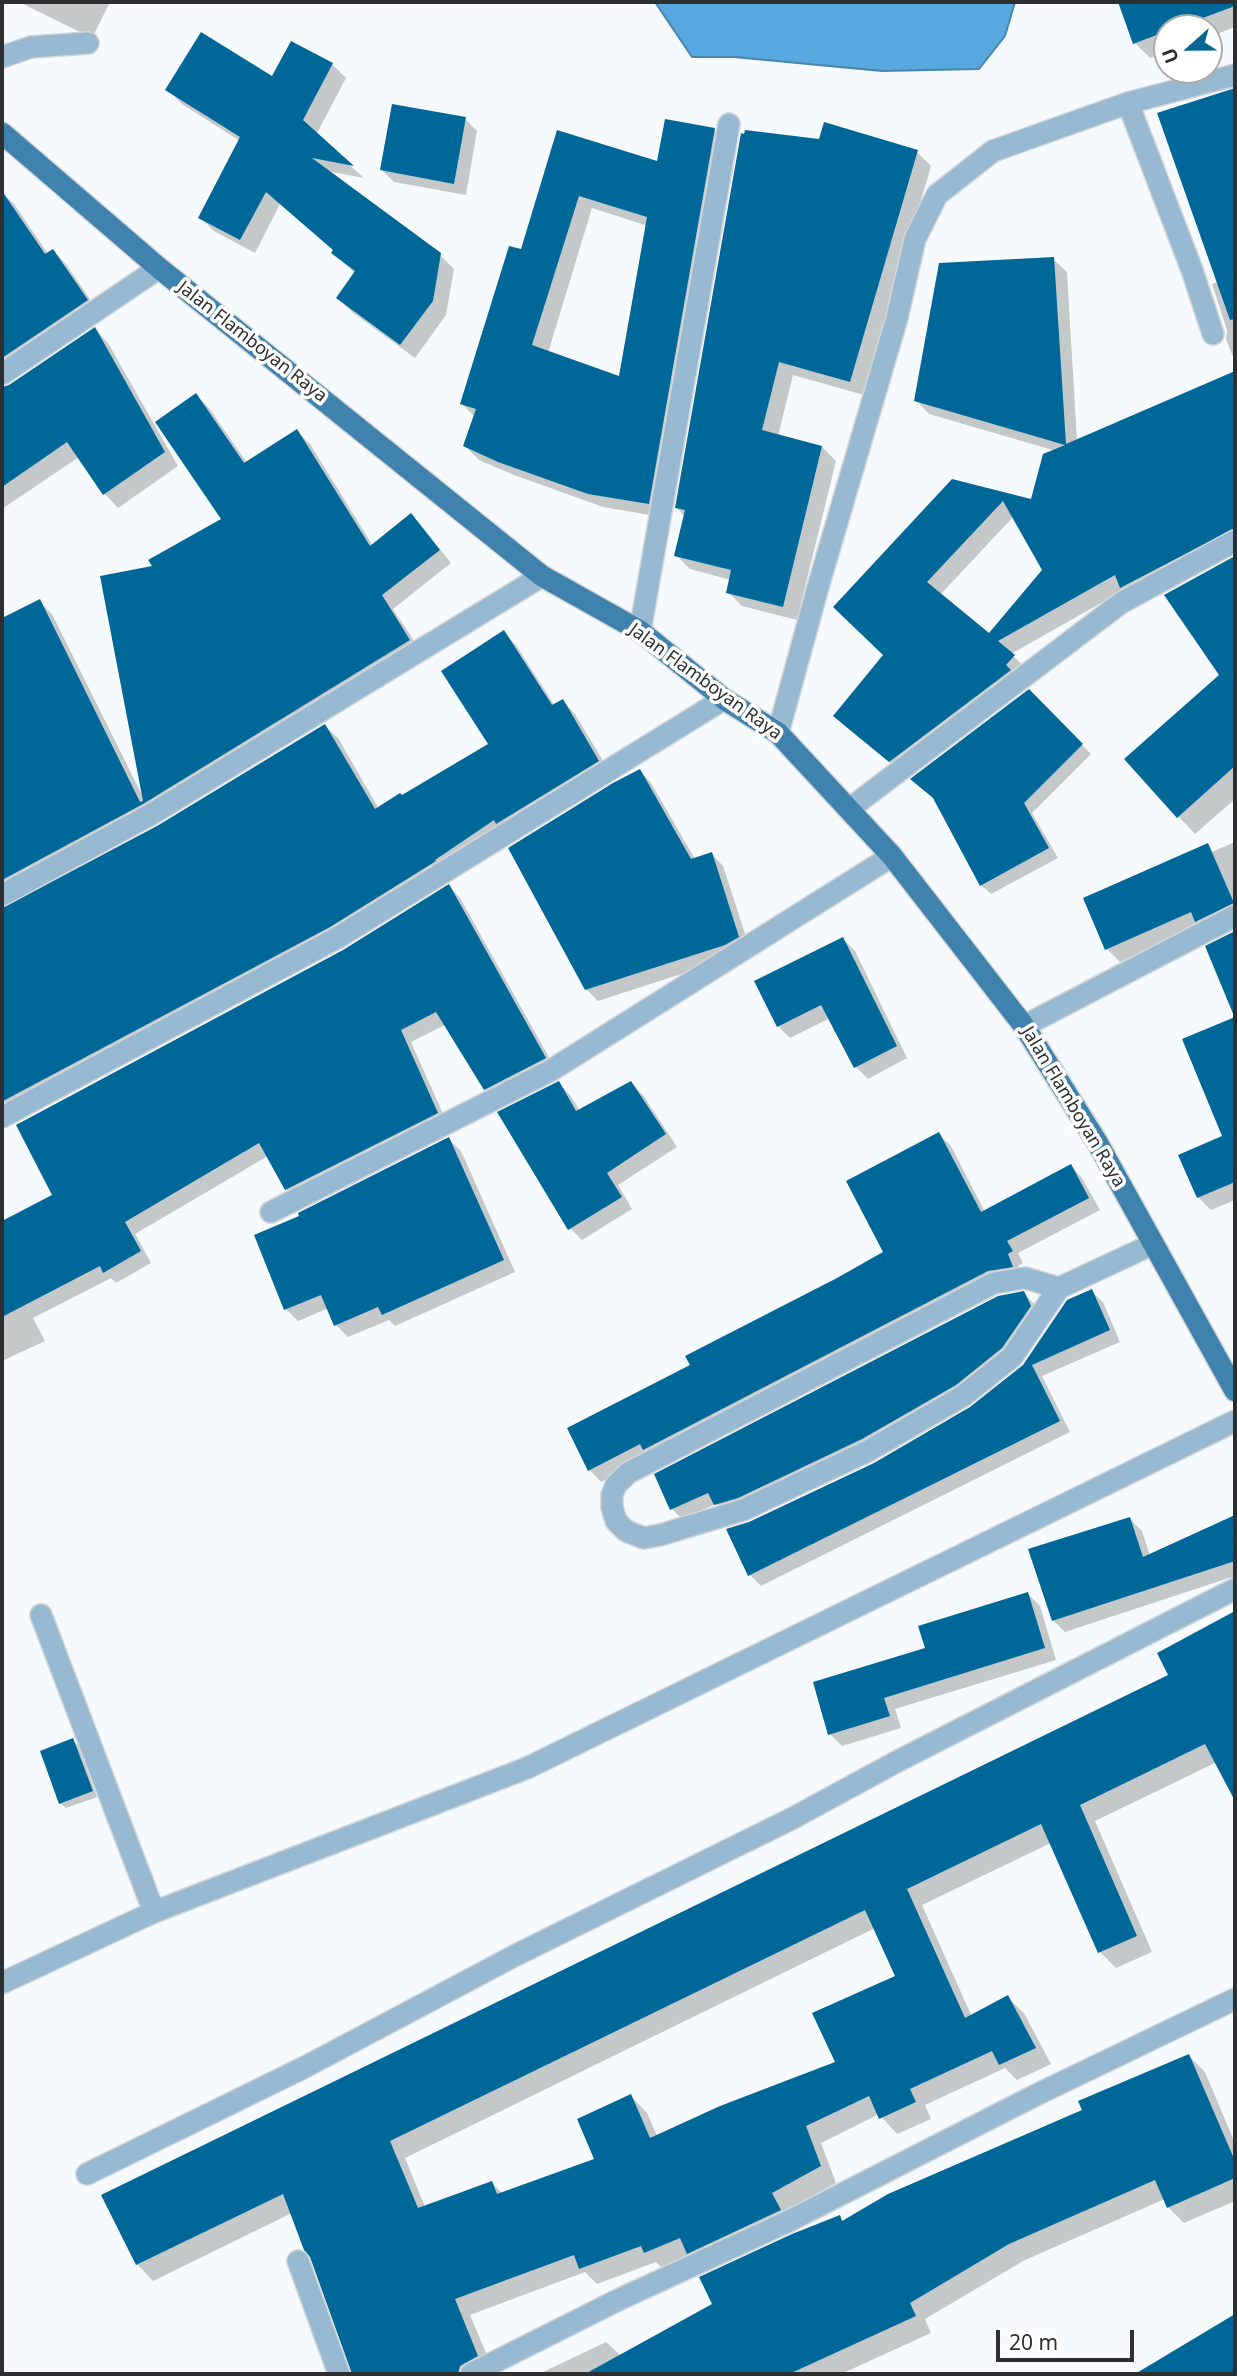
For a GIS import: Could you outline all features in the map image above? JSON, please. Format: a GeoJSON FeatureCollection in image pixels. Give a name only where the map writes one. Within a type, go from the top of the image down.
{"type":"FeatureCollection","features":[{"type":"Feature","properties":{"kind":"main road","name":"Jalan Flamboyan Raya"},"geometry":{"type":"LineString","coordinates":[[2,133],[159,268],[542,576],[640,631],[724,699],[778,733],[892,856],[1024,1026],[1097,1142],[1235,1391]]}},
{"type":"Feature","properties":{"kind":"street"},"geometry":{"type":"LineString","coordinates":[[2,57],[30,47],[89,43]]}},
{"type":"Feature","properties":{"kind":"street"},"geometry":{"type":"LineString","coordinates":[[778,733],[897,318],[915,239],[937,195],[993,151],[1128,103],[1235,75]]}},
{"type":"Feature","properties":{"kind":"street"},"geometry":{"type":"LineString","coordinates":[[1128,103],[1192,270],[1213,334]]}},
{"type":"Feature","properties":{"kind":"street"},"geometry":{"type":"LineString","coordinates":[[640,631],[729,124]]}},
{"type":"Feature","properties":{"kind":"street"},"geometry":{"type":"LineString","coordinates":[[2,374],[159,268]]}},
{"type":"Feature","properties":{"kind":"street"},"geometry":{"type":"LineString","coordinates":[[849,809],[1121,603],[1235,541]]}},
{"type":"Feature","properties":{"kind":"street"},"geometry":{"type":"LineString","coordinates":[[2,895],[150,815],[542,576]]}},
{"type":"Feature","properties":{"kind":"street"},"geometry":{"type":"LineString","coordinates":[[2,1117],[337,938],[724,699]]}},
{"type":"Feature","properties":{"kind":"street"},"geometry":{"type":"LineString","coordinates":[[271,1212],[550,1071],[892,856]]}},
{"type":"Feature","properties":{"kind":"street"},"geometry":{"type":"LineString","coordinates":[[1024,1026],[1235,916]]}},
{"type":"Feature","properties":{"kind":"street"},"geometry":{"type":"LineString","coordinates":[[1059,1288],[1024,1278],[994,1283],[628,1473],[616,1485],[612,1495],[616,1521],[626,1531],[644,1538],[660,1535],[743,1510],[868,1451],[963,1396],[1012,1357],[1059,1288],[1153,1244]]}},
{"type":"Feature","properties":{"kind":"street"},"geometry":{"type":"LineString","coordinates":[[2,1983],[154,1912],[527,1768],[1235,1421]]}},
{"type":"Feature","properties":{"kind":"street"},"geometry":{"type":"LineString","coordinates":[[87,2174],[304,2067],[516,1955],[793,1818],[1235,1588]]}},
{"type":"Feature","properties":{"kind":"street"},"geometry":{"type":"LineString","coordinates":[[41,1615],[154,1912]]}},
{"type":"Feature","properties":{"kind":"street"},"geometry":{"type":"LineString","coordinates":[[471,2374],[618,2300],[789,2221],[1038,2094],[1235,1999]]}},
{"type":"Feature","properties":{"kind":"street"},"geometry":{"type":"LineString","coordinates":[[298,2261],[339,2374]]}},
{"type":"Feature","properties":{"kind":"water"},"geometry":{"type":"Polygon","coordinates":[[[655,2],[1015,2],[1005,36],[979,69],[882,71],[734,57],[692,57],[655,2]]]}},
{"type":"Feature","properties":{"kind":"building"},"geometry":{"type":"Polygon","coordinates":[[[1118,2],[1235,2],[1235,6],[1214,14],[1153,14],[1153,36],[1133,44],[1118,2]]]}},
{"type":"Feature","properties":{"kind":"building"},"geometry":{"type":"Polygon","coordinates":[[[201,32],[272,76],[291,41],[333,63],[303,120],[354,166],[312,158],[441,253],[433,301],[400,345],[336,298],[355,271],[331,253],[333,250],[266,192],[240,240],[198,218],[240,137],[165,90],[201,32]]]}},
{"type":"Feature","properties":{"kind":"building"},"geometry":{"type":"Polygon","coordinates":[[[1235,88],[1235,319],[1230,320],[1157,113],[1235,88]]]}},
{"type":"Feature","properties":{"kind":"building"},"geometry":{"type":"Polygon","coordinates":[[[392,104],[466,117],[454,184],[380,170],[392,104]]]}},
{"type":"Feature","properties":{"kind":"building"},"geometry":{"type":"Polygon","coordinates":[[[665,119],[715,128],[649,504],[588,494],[498,462],[463,446],[476,409],[460,404],[509,246],[521,249],[557,130],[657,161],[665,119]],[[579,196],[532,345],[619,376],[647,217],[579,196]]]}},
{"type":"Feature","properties":{"kind":"building"},"geometry":{"type":"Polygon","coordinates":[[[824,122],[918,150],[850,382],[779,362],[762,430],[822,446],[783,607],[726,593],[731,570],[674,556],[685,510],[675,508],[741,133],[744,134],[745,130],[819,139],[824,122]]]}},
{"type":"Feature","properties":{"kind":"building"},"geometry":{"type":"Polygon","coordinates":[[[2,191],[45,254],[53,249],[88,300],[2,358],[2,191]]]}},
{"type":"Feature","properties":{"kind":"building"},"geometry":{"type":"Polygon","coordinates":[[[1054,257],[1066,444],[1235,371],[1235,528],[1120,588],[1115,575],[998,641],[1015,655],[1006,665],[1011,670],[889,762],[833,716],[883,655],[833,607],[952,479],[1031,499],[1043,454],[1065,445],[914,401],[939,263],[1054,257]],[[1003,501],[927,582],[989,633],[1042,570],[1003,501]]]}},
{"type":"Feature","properties":{"kind":"building"},"geometry":{"type":"Polygon","coordinates":[[[95,327],[165,452],[103,495],[67,442],[2,487],[2,387],[9,385],[95,327]]]}},
{"type":"Feature","properties":{"kind":"building"},"geometry":{"type":"Polygon","coordinates":[[[196,393],[244,463],[297,429],[370,546],[411,513],[440,550],[382,595],[410,640],[143,804],[2,880],[2,618],[40,599],[140,802],[143,801],[100,576],[152,566],[148,560],[221,519],[155,422],[196,393]]]}},
{"type":"Feature","properties":{"kind":"building"},"geometry":{"type":"Polygon","coordinates":[[[1235,556],[1235,766],[1177,818],[1124,759],[1219,675],[1164,595],[1235,556]]]}},
{"type":"Feature","properties":{"kind":"building"},"geometry":{"type":"Polygon","coordinates":[[[504,630],[552,705],[563,699],[599,761],[496,824],[494,820],[436,861],[330,927],[3,1101],[2,908],[157,826],[325,724],[375,809],[400,793],[402,795],[488,744],[441,671],[504,630]]]}},
{"type":"Feature","properties":{"kind":"building"},"geometry":{"type":"Polygon","coordinates":[[[1029,689],[1083,744],[1024,803],[1049,848],[980,886],[933,798],[910,779],[1029,689]]]}},
{"type":"Feature","properties":{"kind":"building"},"geometry":{"type":"Polygon","coordinates":[[[640,769],[691,859],[712,852],[739,937],[725,945],[585,990],[508,848],[640,769]]]}},
{"type":"Feature","properties":{"kind":"building"},"geometry":{"type":"Polygon","coordinates":[[[1208,843],[1234,903],[1195,922],[1191,912],[1105,950],[1083,898],[1208,843]]]}},
{"type":"Feature","properties":{"kind":"building"},"geometry":{"type":"Polygon","coordinates":[[[449,884],[546,1058],[484,1090],[436,1012],[401,1030],[438,1113],[285,1190],[259,1143],[125,1222],[141,1251],[103,1273],[100,1266],[2,1317],[2,1221],[52,1195],[16,1125],[343,950],[449,884]]]}},
{"type":"Feature","properties":{"kind":"building"},"geometry":{"type":"Polygon","coordinates":[[[1235,931],[1235,1016],[1234,1016],[1205,946],[1235,931]]]}},
{"type":"Feature","properties":{"kind":"building"},"geometry":{"type":"Polygon","coordinates":[[[843,937],[897,1046],[854,1068],[821,1005],[777,1027],[754,981],[843,937]]]}},
{"type":"Feature","properties":{"kind":"building"},"geometry":{"type":"Polygon","coordinates":[[[1235,1017],[1235,1182],[1197,1198],[1178,1155],[1222,1136],[1182,1039],[1235,1017]]]}},
{"type":"Feature","properties":{"kind":"building"},"geometry":{"type":"Polygon","coordinates":[[[559,1081],[576,1111],[631,1081],[666,1134],[607,1173],[622,1197],[568,1230],[497,1112],[559,1081]]]}},
{"type":"Feature","properties":{"kind":"building"},"geometry":{"type":"Polygon","coordinates":[[[939,1132],[981,1212],[1071,1164],[1089,1198],[1007,1241],[1013,1251],[1008,1254],[1013,1267],[988,1271],[643,1450],[640,1444],[588,1471],[567,1428],[690,1365],[685,1356],[883,1252],[846,1181],[939,1132]]]}},
{"type":"Feature","properties":{"kind":"building"},"geometry":{"type":"Polygon","coordinates":[[[449,1137],[504,1260],[382,1315],[378,1307],[334,1326],[321,1295],[284,1310],[254,1235],[299,1216],[298,1213],[449,1137]]]}},
{"type":"Feature","properties":{"kind":"building"},"geometry":{"type":"Polygon","coordinates":[[[1092,1289],[1110,1330],[1032,1365],[1060,1421],[748,1576],[726,1529],[749,1522],[874,1463],[970,1407],[1023,1365],[1067,1300],[1092,1289]]]}},
{"type":"Feature","properties":{"kind":"building"},"geometry":{"type":"Polygon","coordinates":[[[1024,1291],[1031,1306],[1002,1348],[956,1385],[862,1439],[738,1498],[714,1505],[708,1493],[670,1510],[654,1474],[998,1296],[1024,1291]]]}},
{"type":"Feature","properties":{"kind":"building"},"geometry":{"type":"Polygon","coordinates":[[[1235,1515],[1235,1561],[1052,1621],[1028,1549],[1130,1517],[1143,1557],[1235,1515]]]}},
{"type":"Feature","properties":{"kind":"building"},"geometry":{"type":"Polygon","coordinates":[[[1028,1592],[1045,1648],[884,1698],[890,1716],[828,1735],[813,1682],[925,1648],[918,1626],[1028,1592]]]}},
{"type":"Feature","properties":{"kind":"building"},"geometry":{"type":"Polygon","coordinates":[[[1235,1611],[1235,1801],[1205,1744],[1080,1805],[1137,1936],[1098,1953],[1041,1824],[907,1889],[965,2018],[1008,1995],[1036,2048],[999,2065],[992,2051],[910,2089],[916,2102],[879,2119],[869,2096],[806,2126],[821,2166],[772,2193],[781,2210],[687,2254],[680,2238],[644,2253],[641,2246],[579,2269],[574,2255],[455,2299],[478,2356],[460,2366],[458,2374],[352,2374],[310,2257],[304,2250],[283,2194],[136,2265],[101,2195],[1168,1675],[1157,1653],[1235,1611]],[[865,1910],[390,2141],[418,2208],[492,2181],[497,2194],[594,2159],[577,2119],[631,2094],[650,2138],[720,2106],[835,2062],[812,2013],[895,1976],[865,1910]]]}},
{"type":"Feature","properties":{"kind":"building"},"geometry":{"type":"Polygon","coordinates":[[[73,1738],[93,1791],[59,1804],[40,1751],[73,1738]]]}},
{"type":"Feature","properties":{"kind":"building"},"geometry":{"type":"Polygon","coordinates":[[[1189,2054],[1235,2161],[1235,2178],[1167,2208],[1155,2180],[1009,2244],[910,2303],[916,2316],[789,2374],[585,2374],[712,2304],[699,2277],[840,2215],[842,2221],[888,2194],[1082,2110],[1078,2101],[1189,2054]]]}},
{"type":"Feature","properties":{"kind":"building"},"geometry":{"type":"Polygon","coordinates":[[[1235,2314],[1235,2374],[1135,2374],[1235,2314]]]}}]}
